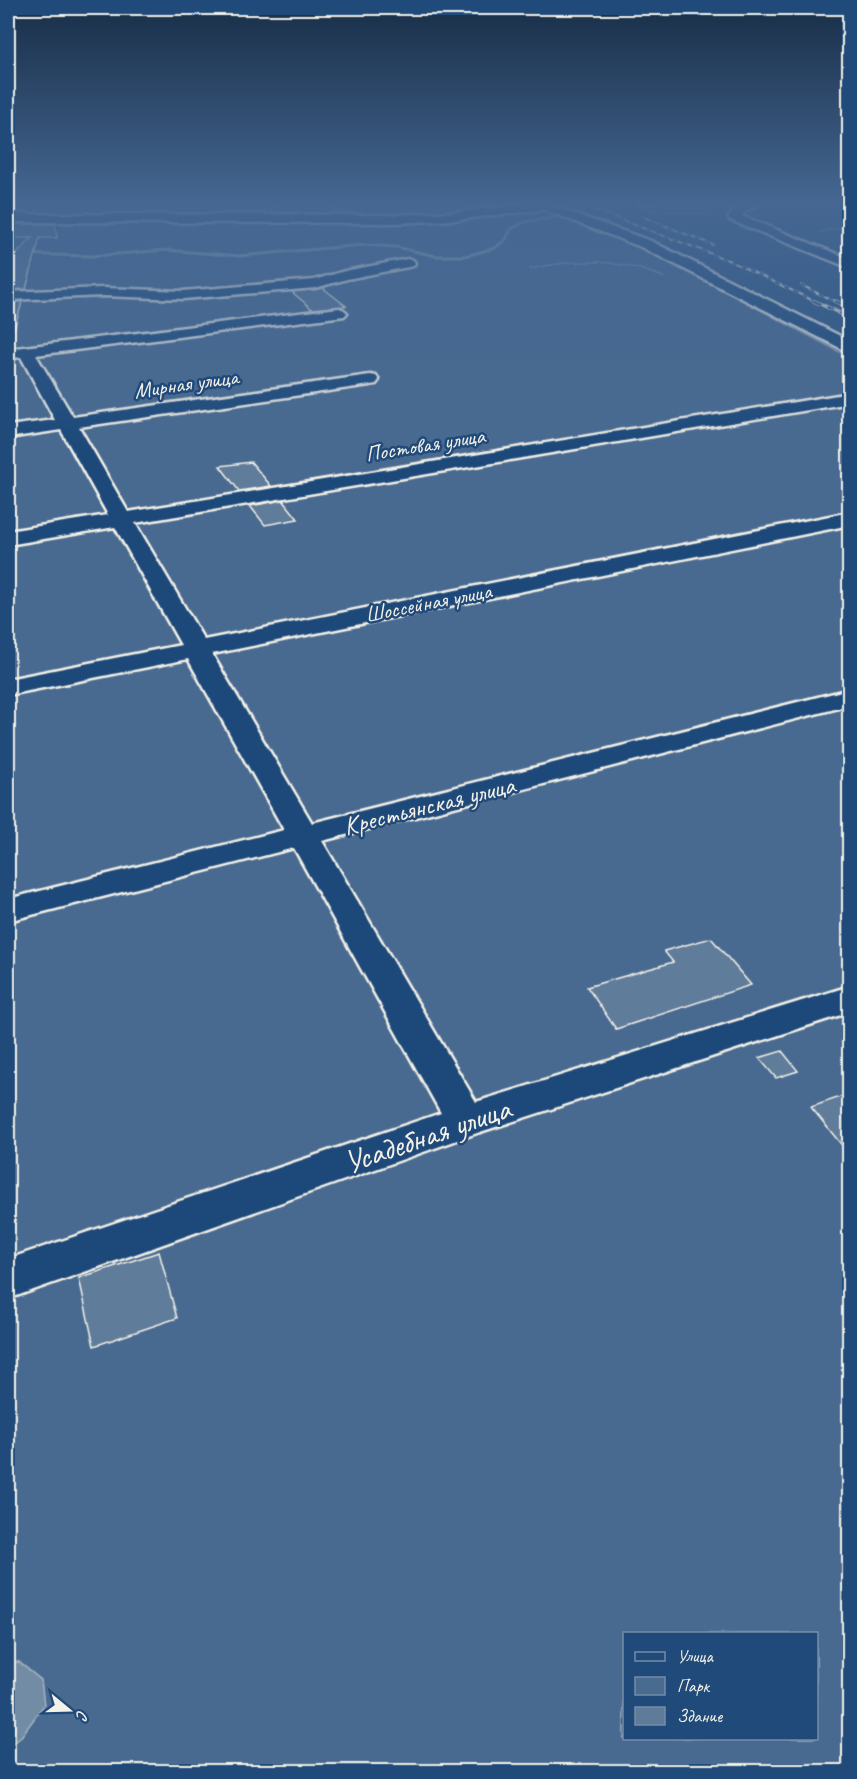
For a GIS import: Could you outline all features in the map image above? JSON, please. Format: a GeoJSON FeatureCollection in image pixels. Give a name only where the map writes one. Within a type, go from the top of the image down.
{"type":"FeatureCollection","features":[{"type":"Feature","properties":{"kind":"street"},"geometry":{"type":"LineString","coordinates":[[8,296],[103,291],[183,296],[315,284]]}},
{"type":"Feature","properties":{"kind":"street"},"geometry":{"type":"LineString","coordinates":[[726,284],[849,348]]}},
{"type":"Feature","properties":{"kind":"street"},"geometry":{"type":"LineString","coordinates":[[183,296],[200,330]]}},
{"type":"Feature","properties":{"kind":"street"},"geometry":{"type":"LineString","coordinates":[[339,313],[17,353],[68,424],[466,1121]]}},
{"type":"Feature","properties":{"kind":"street","name":"Мирная улица"},"geometry":{"type":"LineString","coordinates":[[8,432],[370,380]]}},
{"type":"Feature","properties":{"kind":"street","name":"Постовая улица"},"geometry":{"type":"LineString","coordinates":[[8,538],[849,398]]}},
{"type":"Feature","properties":{"kind":"street","name":"Шоссейная улица"},"geometry":{"type":"LineString","coordinates":[[8,687],[849,518]]}},
{"type":"Feature","properties":{"kind":"street","name":"Крестьянская улица"},"geometry":{"type":"LineString","coordinates":[[8,910],[304,837],[849,697]]}},
{"type":"Feature","properties":{"kind":"street","name":"Усадебная улица"},"geometry":{"type":"LineString","coordinates":[[8,1279],[466,1121],[849,999]]}},
{"type":"Feature","properties":{"kind":"green space"},"geometry":{"type":"Polygon","coordinates":[[[8,284],[711,284],[849,357],[849,1771],[8,1772],[8,1747],[20,1738],[19,1662],[8,1663],[8,284]]]}},
{"type":"Feature","properties":{"kind":"shaded area"},"geometry":{"type":"Polygon","coordinates":[[[19,1662],[41,1680],[44,1705],[20,1738],[8,1747],[8,1663],[19,1662]]]}},
{"type":"Feature","properties":{"kind":"building"},"geometry":{"type":"Polygon","coordinates":[[[8,284],[27,284],[26,289],[8,290],[8,284]]]}},
{"type":"Feature","properties":{"kind":"building"},"geometry":{"type":"Polygon","coordinates":[[[323,288],[346,306],[312,309],[292,292],[323,288]]]}},
{"type":"Feature","properties":{"kind":"building"},"geometry":{"type":"Polygon","coordinates":[[[8,302],[22,302],[14,330],[8,329],[8,302]]]}},
{"type":"Feature","properties":{"kind":"building"},"geometry":{"type":"Polygon","coordinates":[[[251,462],[271,486],[239,491],[220,466],[251,462]]]}},
{"type":"Feature","properties":{"kind":"building"},"geometry":{"type":"Polygon","coordinates":[[[283,500],[298,519],[265,525],[250,506],[283,500]]]}},
{"type":"Feature","properties":{"kind":"building"},"geometry":{"type":"Polygon","coordinates":[[[711,938],[751,985],[616,1029],[587,987],[673,962],[664,951],[711,938]]]}},
{"type":"Feature","properties":{"kind":"building"},"geometry":{"type":"Polygon","coordinates":[[[782,1051],[798,1071],[776,1078],[759,1058],[782,1051]]]}},
{"type":"Feature","properties":{"kind":"building"},"geometry":{"type":"Polygon","coordinates":[[[849,1094],[849,1154],[811,1107],[849,1094]]]}},
{"type":"Feature","properties":{"kind":"building"},"geometry":{"type":"Polygon","coordinates":[[[159,1252],[177,1318],[94,1346],[79,1278],[159,1252]]]}},
{"type":"Feature","properties":{"kind":"railway"},"geometry":{"type":"LineString","coordinates":[[778,284],[818,303]]}},
{"type":"Feature","properties":{"kind":"railway"},"geometry":{"type":"LineString","coordinates":[[801,285],[838,303]]}},
{"type":"Feature","properties":{"kind":"railway"},"geometry":{"type":"LineString","coordinates":[[814,301],[850,318]]}},
{"type":"Feature","properties":{"kind":"railway"},"geometry":{"type":"LineString","coordinates":[[835,301],[850,308]]}}]}
